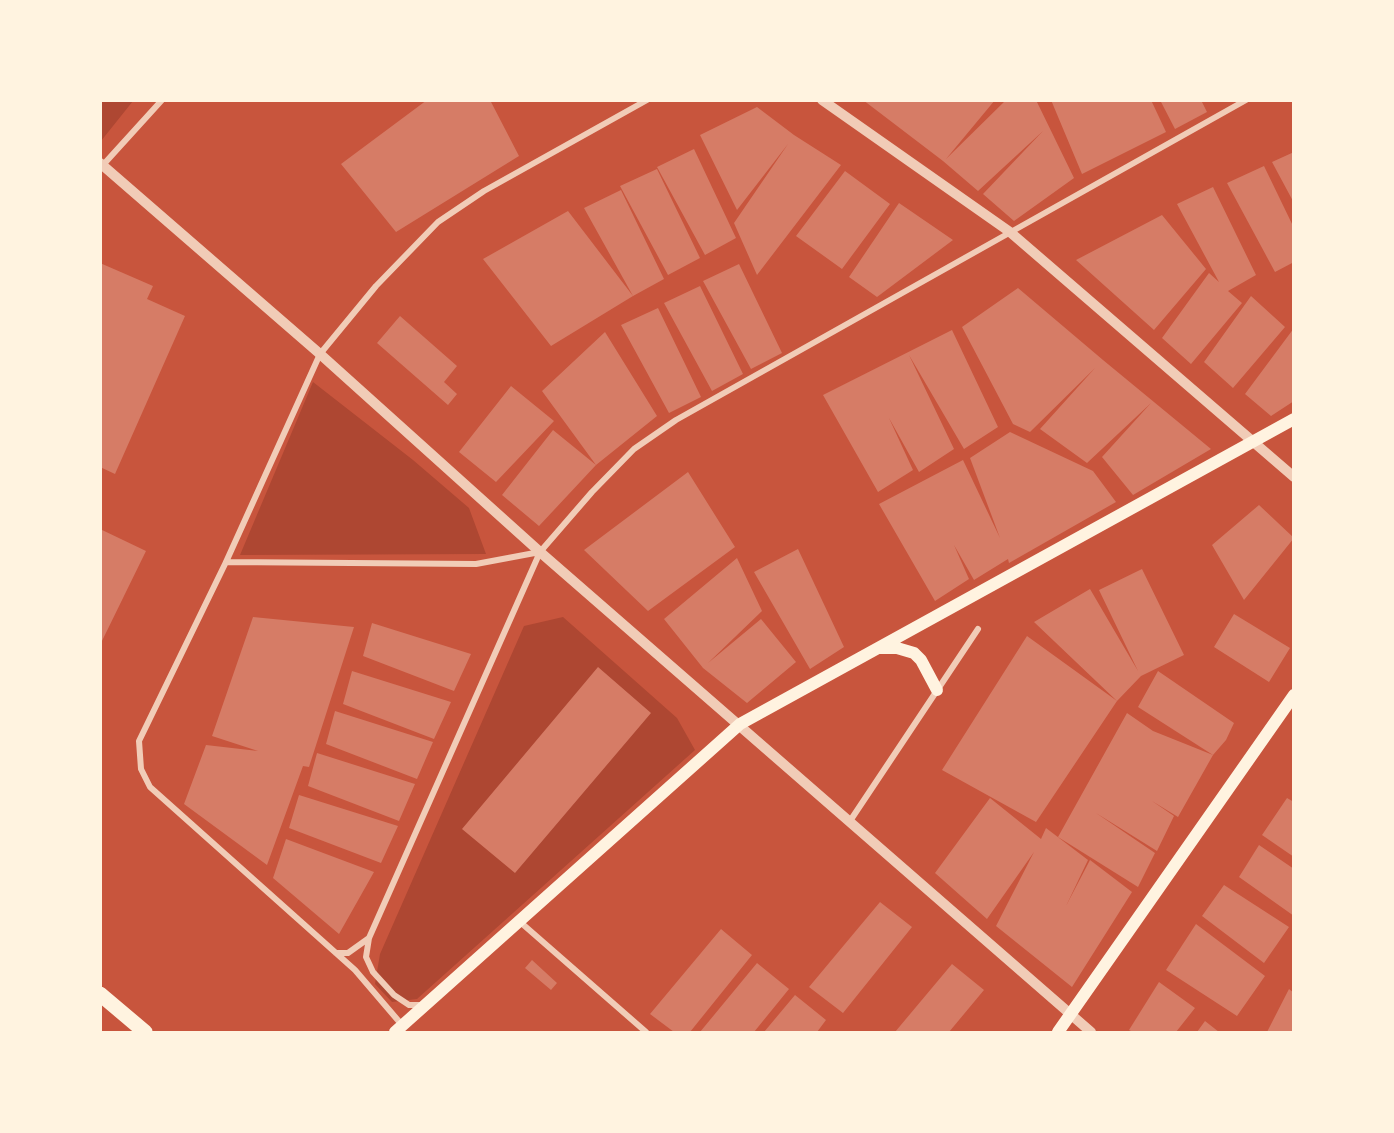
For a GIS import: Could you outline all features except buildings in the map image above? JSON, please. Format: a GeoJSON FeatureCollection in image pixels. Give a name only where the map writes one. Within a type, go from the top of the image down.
{"type":"FeatureCollection","features":[{"type":"Feature","properties":{"kind":"main road"},"geometry":{"type":"LineString","coordinates":[[399,1029],[740,724],[1293,419]]}},
{"type":"Feature","properties":{"kind":"main road"},"geometry":{"type":"LineString","coordinates":[[877,648],[897,648],[914,653],[921,660],[937,690]]}},
{"type":"Feature","properties":{"kind":"main road"},"geometry":{"type":"LineString","coordinates":[[1058,1032],[1293,695]]}},
{"type":"Feature","properties":{"kind":"main road"},"geometry":{"type":"LineString","coordinates":[[100,994],[145,1032]]}},
{"type":"Feature","properties":{"kind":"street"},"geometry":{"type":"LineString","coordinates":[[162,100],[102,164],[320,354],[540,552],[1091,1032]]}},
{"type":"Feature","properties":{"kind":"street"},"geometry":{"type":"LineString","coordinates":[[399,1029],[355,970],[150,787],[141,769],[139,741],[226,562],[320,354],[376,286],[438,222],[483,191],[647,100]]}},
{"type":"Feature","properties":{"kind":"street"},"geometry":{"type":"LineString","coordinates":[[822,100],[1010,232],[1293,477]]}},
{"type":"Feature","properties":{"kind":"street"},"geometry":{"type":"LineString","coordinates":[[424,1005],[409,1005],[394,995],[374,972],[366,957],[369,939],[540,552],[592,492],[634,449],[676,420],[1246,100]]}},
{"type":"Feature","properties":{"kind":"street"},"geometry":{"type":"LineString","coordinates":[[226,562],[477,564],[540,552]]}},
{"type":"Feature","properties":{"kind":"street"},"geometry":{"type":"LineString","coordinates":[[850,821],[978,628]]}},
{"type":"Feature","properties":{"kind":"street"},"geometry":{"type":"LineString","coordinates":[[519,921],[646,1032]]}},
{"type":"Feature","properties":{"kind":"street"},"geometry":{"type":"LineString","coordinates":[[336,953],[348,953],[369,939]]}},
{"type":"Feature","properties":{"kind":"shaded area"},"geometry":{"type":"Polygon","coordinates":[[[100,101],[133,101],[101,141],[100,101]]]}},
{"type":"Feature","properties":{"kind":"shaded area"},"geometry":{"type":"Polygon","coordinates":[[[313,382],[413,460],[469,508],[486,554],[240,555],[313,382]]]}},
{"type":"Feature","properties":{"kind":"shaded area"},"geometry":{"type":"Polygon","coordinates":[[[563,617],[677,718],[695,750],[417,999],[392,1002],[375,984],[380,954],[524,626],[563,617]]]}}]}
